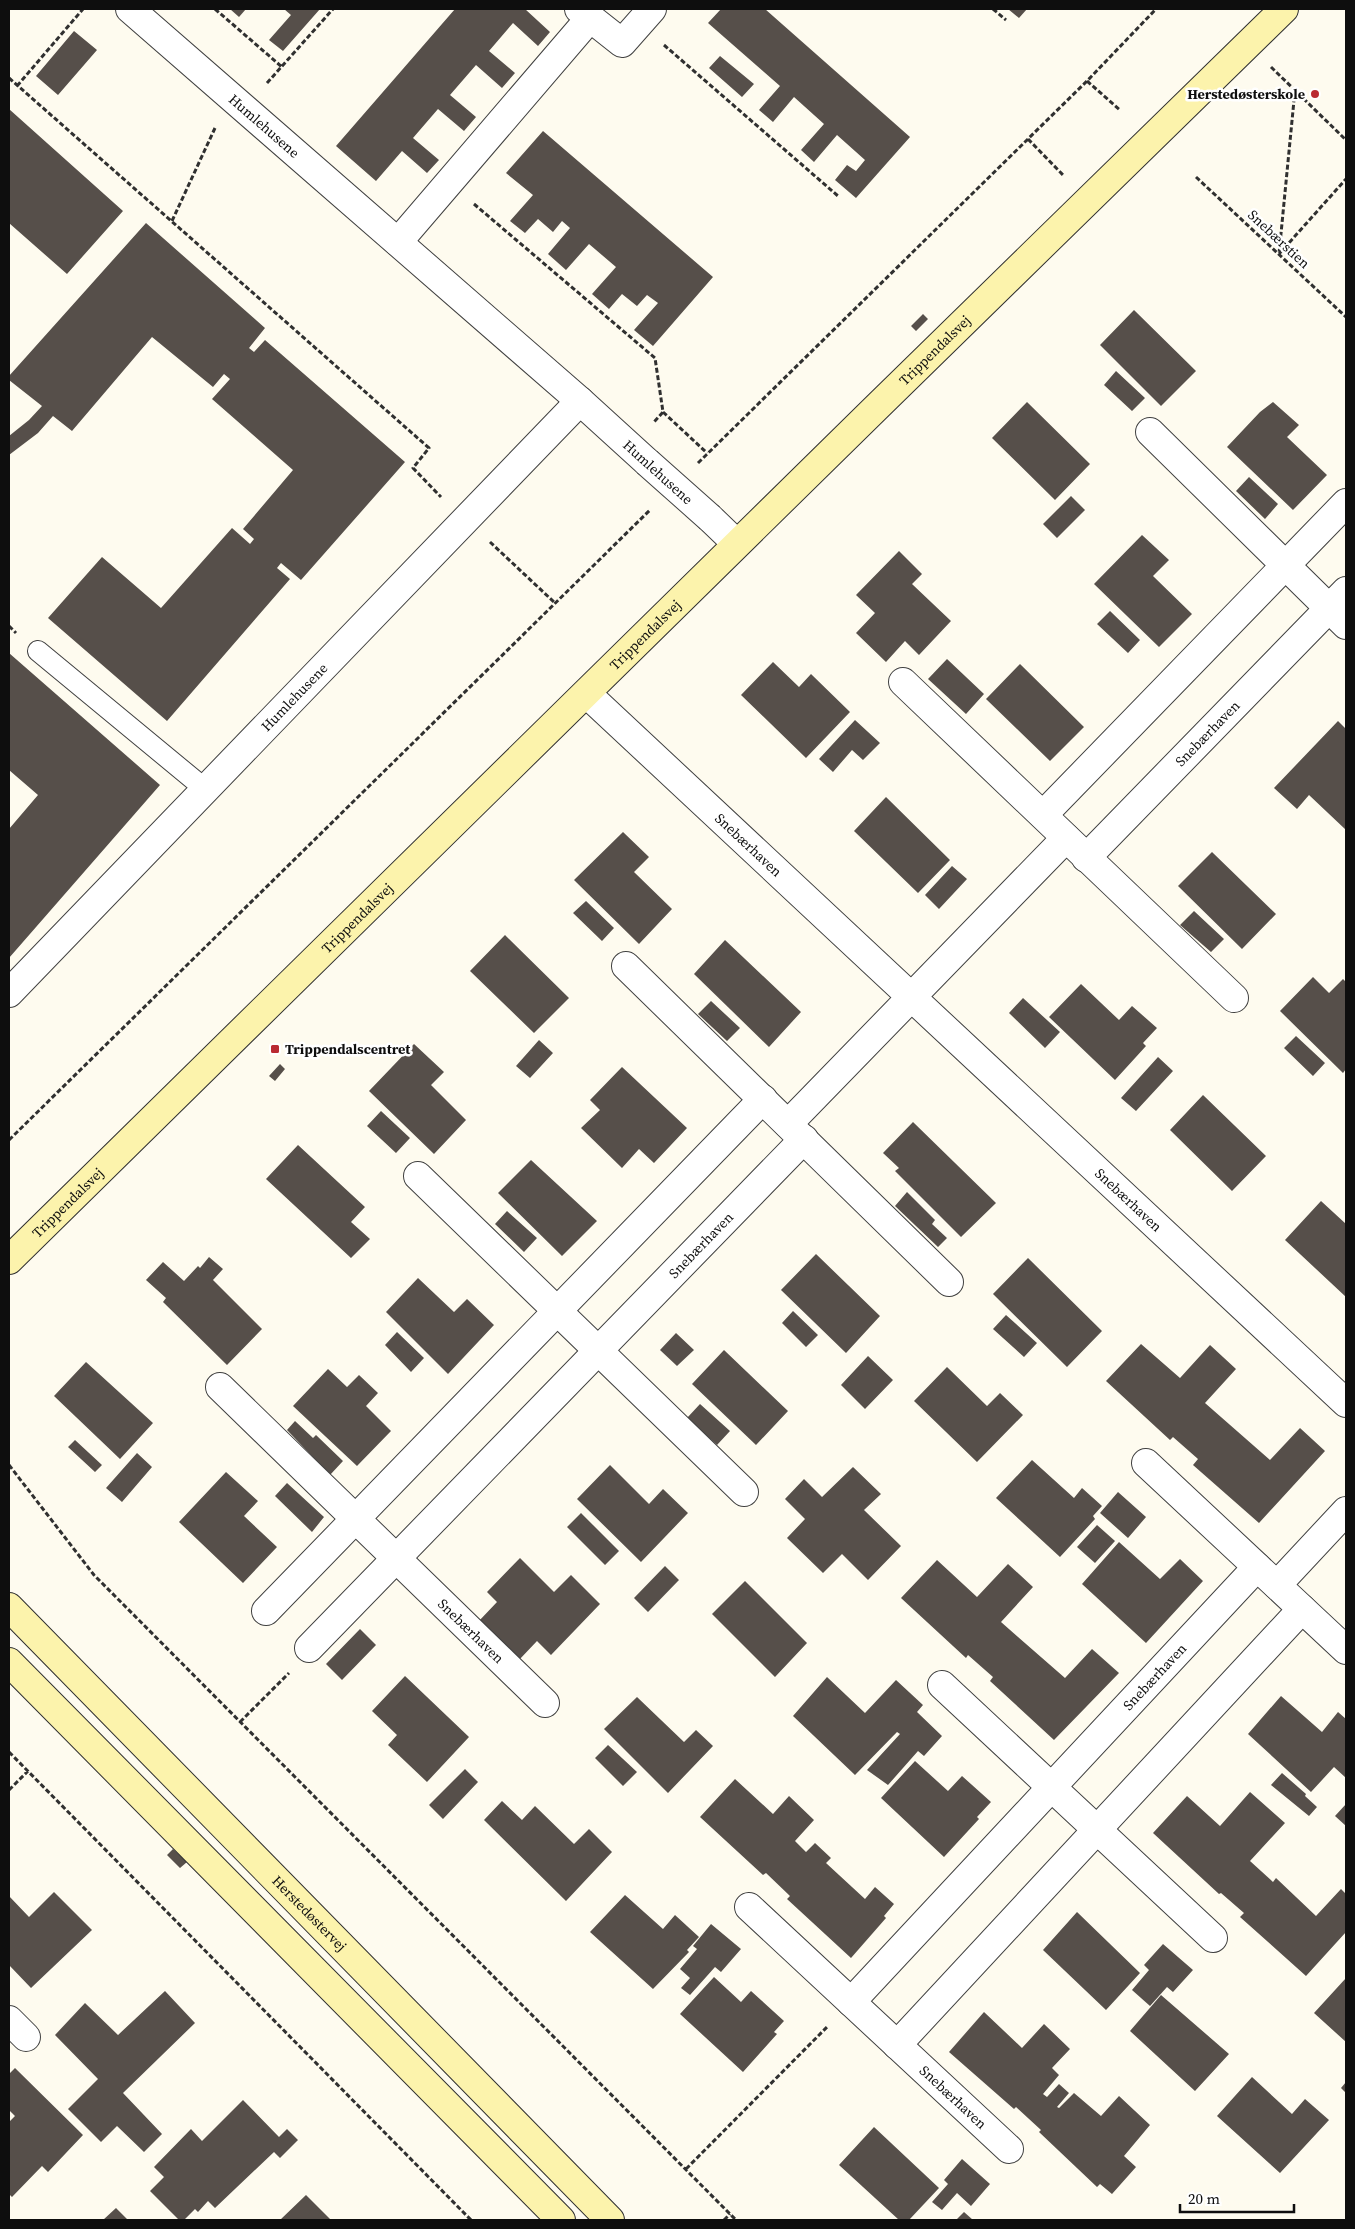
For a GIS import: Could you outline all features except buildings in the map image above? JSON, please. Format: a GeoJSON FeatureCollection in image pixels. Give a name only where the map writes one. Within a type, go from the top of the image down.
{"type":"FeatureCollection","features":[{"type":"Feature","properties":{"kind":"street","name":"Humlehusene"},"geometry":{"type":"LineString","coordinates":[[130,9],[580,401],[736,543]]}},
{"type":"Feature","properties":{"kind":"street","name":"Trippendalsvej"},"geometry":{"type":"LineString","coordinates":[[9,1260],[587,694],[736,543],[1284,9]]}},
{"type":"Feature","properties":{"kind":"street"},"geometry":{"type":"LineString","coordinates":[[398,242],[585,14],[622,42],[646,16]]}},
{"type":"Feature","properties":{"kind":"street","name":"Humlehusene"},"geometry":{"type":"LineString","coordinates":[[9,993],[580,401]]}},
{"type":"Feature","properties":{"kind":"street","name":"Snebærhaven"},"geometry":{"type":"LineString","coordinates":[[1086,858],[1341,608],[1285,566],[1150,432]]}},
{"type":"Feature","properties":{"kind":"street"},"geometry":{"type":"LineString","coordinates":[[1043,815],[1346,503]]}},
{"type":"Feature","properties":{"kind":"street"},"geometry":{"type":"LineString","coordinates":[[903,682],[1234,998]]}},
{"type":"Feature","properties":{"kind":"street","name":"Snebærhaven"},"geometry":{"type":"LineString","coordinates":[[587,694],[910,998],[1346,1403]]}},
{"type":"Feature","properties":{"kind":"street","name":"Snebærhaven"},"geometry":{"type":"LineString","coordinates":[[309,1648],[598,1351],[796,1132],[910,998],[1066,838]]}},
{"type":"Feature","properties":{"kind":"street"},"geometry":{"type":"LineString","coordinates":[[626,966],[949,1282]]}},
{"type":"Feature","properties":{"kind":"street"},"geometry":{"type":"LineString","coordinates":[[266,1611],[763,1099]]}},
{"type":"Feature","properties":{"kind":"street"},"geometry":{"type":"LineString","coordinates":[[418,1176],[744,1492]]}},
{"type":"Feature","properties":{"kind":"street","name":"Snebærhaven"},"geometry":{"type":"LineString","coordinates":[[220,1387],[545,1703]]}},
{"type":"Feature","properties":{"kind":"street"},"geometry":{"type":"LineString","coordinates":[[1146,1463],[1346,1650]]}},
{"type":"Feature","properties":{"kind":"street"},"geometry":{"type":"LineString","coordinates":[[1277,1585],[1346,1511]]}},
{"type":"Feature","properties":{"kind":"street","name":"Snebærhaven"},"geometry":{"type":"LineString","coordinates":[[851,2002],[1257,1567]]}},
{"type":"Feature","properties":{"kind":"street","name":"Herstedøstervej"},"geometry":{"type":"LineString","coordinates":[[9,1606],[610,2220]]}},
{"type":"Feature","properties":{"kind":"street"},"geometry":{"type":"LineString","coordinates":[[897,2045],[1302,1609]]}},
{"type":"Feature","properties":{"kind":"street"},"geometry":{"type":"LineString","coordinates":[[9,1662],[561,2220]]}},
{"type":"Feature","properties":{"kind":"street"},"geometry":{"type":"LineString","coordinates":[[942,1685],[1213,1938]]}},
{"type":"Feature","properties":{"kind":"street","name":"Snebærhaven"},"geometry":{"type":"LineString","coordinates":[[749,1907],[1009,2149]]}},
{"type":"Feature","properties":{"kind":"lane"},"geometry":{"type":"LineString","coordinates":[[38,651],[205,789]]}},
{"type":"Feature","properties":{"kind":"path"},"geometry":{"type":"LineString","coordinates":[[17,86],[83,9]]}},
{"type":"Feature","properties":{"kind":"path"},"geometry":{"type":"LineString","coordinates":[[215,9],[282,67]]}},
{"type":"Feature","properties":{"kind":"path"},"geometry":{"type":"LineString","coordinates":[[172,221],[221,115],[241,104],[282,67],[333,9]]}},
{"type":"Feature","properties":{"kind":"path"},"geometry":{"type":"LineString","coordinates":[[993,9],[1006,20]]}},
{"type":"Feature","properties":{"kind":"path"},"geometry":{"type":"LineString","coordinates":[[692,468],[1087,81],[1156,9]]}},
{"type":"Feature","properties":{"kind":"path"},"geometry":{"type":"LineString","coordinates":[[646,16],[838,196]]}},
{"type":"Feature","properties":{"kind":"path"},"geometry":{"type":"LineString","coordinates":[[1248,44],[1346,140]]}},
{"type":"Feature","properties":{"kind":"path"},"geometry":{"type":"LineString","coordinates":[[9,78],[429,448],[413,468],[465,520]]}},
{"type":"Feature","properties":{"kind":"path"},"geometry":{"type":"LineString","coordinates":[[1087,81],[1120,110]]}},
{"type":"Feature","properties":{"kind":"path"},"geometry":{"type":"LineString","coordinates":[[1279,254],[1295,90]]}},
{"type":"Feature","properties":{"kind":"path"},"geometry":{"type":"LineString","coordinates":[[1028,139],[1067,179]]}},
{"type":"Feature","properties":{"kind":"path","name":"Snebærstien"},"geometry":{"type":"LineString","coordinates":[[1196,177],[1346,317]]}},
{"type":"Feature","properties":{"kind":"path"},"geometry":{"type":"LineString","coordinates":[[1279,254],[1346,179]]}},
{"type":"Feature","properties":{"kind":"path"},"geometry":{"type":"LineString","coordinates":[[449,182],[655,358],[663,412],[639,455]]}},
{"type":"Feature","properties":{"kind":"path"},"geometry":{"type":"LineString","coordinates":[[663,412],[707,453]]}},
{"type":"Feature","properties":{"kind":"path"},"geometry":{"type":"LineString","coordinates":[[9,1140],[651,509]]}},
{"type":"Feature","properties":{"kind":"path"},"geometry":{"type":"LineString","coordinates":[[520,569],[555,603]]}},
{"type":"Feature","properties":{"kind":"path"},"geometry":{"type":"LineString","coordinates":[[9,1465],[94,1575],[736,2220]]}},
{"type":"Feature","properties":{"kind":"path"},"geometry":{"type":"LineString","coordinates":[[240,1722],[298,1663],[309,1648]]}},
{"type":"Feature","properties":{"kind":"path"},"geometry":{"type":"LineString","coordinates":[[9,1752],[471,2220]]}},
{"type":"Feature","properties":{"kind":"path"},"geometry":{"type":"LineString","coordinates":[[9,1790],[28,1771]]}},
{"type":"Feature","properties":{"kind":"path"},"geometry":{"type":"LineString","coordinates":[[686,2169],[851,2002]]}},
{"type":"Feature","properties":{"kind":"path"},"geometry":{"type":"LineString","coordinates":[[724,2220],[730,2214]]}},
{"type":"Feature","properties":{"kind":"place","name":"Herstedøsterskole"},"geometry":{"type":"Point","coordinates":[1315,94]}},
{"type":"Feature","properties":{"kind":"place","name":"Trippendalscentret"},"geometry":{"type":"Point","coordinates":[275,1049]}}]}
